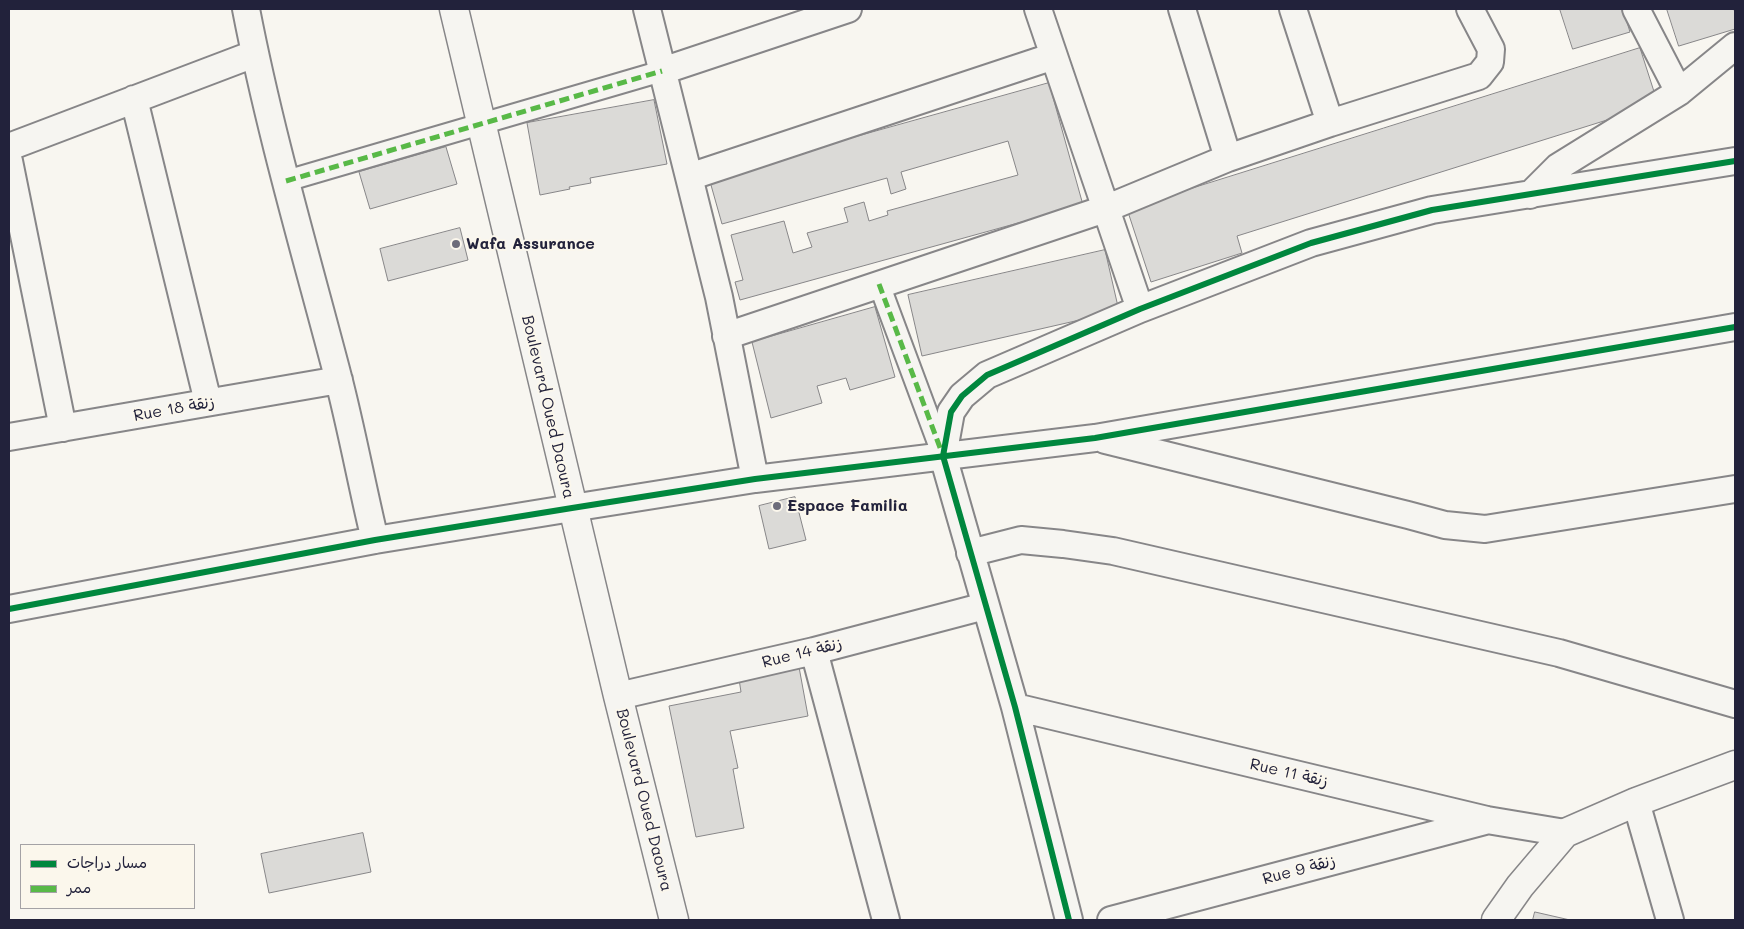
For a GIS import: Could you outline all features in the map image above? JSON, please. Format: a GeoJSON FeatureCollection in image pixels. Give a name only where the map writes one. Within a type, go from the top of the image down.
{"type":"FeatureCollection","features":[{"type":"Feature","properties":{"kind":"street"},"geometry":{"type":"LineString","coordinates":[[246,9],[254,54],[338,380],[375,540]]}},
{"type":"Feature","properties":{"kind":"street","name":"Boulevard Oued Daoura"},"geometry":{"type":"LineString","coordinates":[[454,9],[572,508],[674,920]]}},
{"type":"Feature","properties":{"kind":"street"},"geometry":{"type":"LineString","coordinates":[[647,9],[718,297],[755,479]]}},
{"type":"Feature","properties":{"kind":"street"},"geometry":{"type":"LineString","coordinates":[[286,181],[662,71],[799,17],[848,9]]}},
{"type":"Feature","properties":{"kind":"street"},"geometry":{"type":"LineString","coordinates":[[1038,9],[1140,309]]}},
{"type":"Feature","properties":{"kind":"street"},"geometry":{"type":"LineString","coordinates":[[1182,9],[1228,158]]}},
{"type":"Feature","properties":{"kind":"street"},"geometry":{"type":"LineString","coordinates":[[1293,9],[1330,123]]}},
{"type":"Feature","properties":{"kind":"street"},"geometry":{"type":"LineString","coordinates":[[726,336],[1105,209],[1228,158],[1330,123],[1479,76],[1490,62],[1491,49],[1470,9]]}},
{"type":"Feature","properties":{"kind":"street"},"geometry":{"type":"LineString","coordinates":[[1636,9],[1678,92]]}},
{"type":"Feature","properties":{"kind":"street"},"geometry":{"type":"LineString","coordinates":[[1530,195],[1558,167],[1678,92],[1735,46]]}},
{"type":"Feature","properties":{"kind":"street"},"geometry":{"type":"LineString","coordinates":[[9,147],[254,54]]}},
{"type":"Feature","properties":{"kind":"street"},"geometry":{"type":"LineString","coordinates":[[689,177],[1054,56]]}},
{"type":"Feature","properties":{"kind":"street"},"geometry":{"type":"LineString","coordinates":[[134,99],[208,402]]}},
{"type":"Feature","properties":{"kind":"street"},"geometry":{"type":"LineString","coordinates":[[9,161],[63,428]]}},
{"type":"Feature","properties":{"kind":"street"},"geometry":{"type":"LineString","coordinates":[[943,456],[951,412],[962,396],[987,375],[1140,309],[1311,243],[1432,210],[1735,161]]}},
{"type":"Feature","properties":{"kind":"street"},"geometry":{"type":"LineString","coordinates":[[879,284],[943,456],[1014,707],[1069,920]]}},
{"type":"Feature","properties":{"kind":"street"},"geometry":{"type":"LineString","coordinates":[[9,609],[375,540],[755,479],[1095,438],[1735,327]]}},
{"type":"Feature","properties":{"kind":"street","name":"Rue 18 زنقة"},"geometry":{"type":"LineString","coordinates":[[9,437],[338,380]]}},
{"type":"Feature","properties":{"kind":"street"},"geometry":{"type":"LineString","coordinates":[[1095,438],[1445,525],[1485,529],[1735,489]]}},
{"type":"Feature","properties":{"kind":"street"},"geometry":{"type":"LineString","coordinates":[[970,553],[1021,540],[1113,551],[1559,653],[1735,704]]}},
{"type":"Feature","properties":{"kind":"street","name":"Rue 14 زنقة"},"geometry":{"type":"LineString","coordinates":[[618,696],[814,651],[985,606]]}},
{"type":"Feature","properties":{"kind":"street"},"geometry":{"type":"LineString","coordinates":[[814,651],[886,920]]}},
{"type":"Feature","properties":{"kind":"street","name":"Rue 11 زنقة"},"geometry":{"type":"LineString","coordinates":[[1014,707],[1488,820],[1565,833]]}},
{"type":"Feature","properties":{"kind":"street"},"geometry":{"type":"LineString","coordinates":[[1496,920],[1520,886],[1565,833],[1636,802],[1735,765]]}},
{"type":"Feature","properties":{"kind":"street"},"geometry":{"type":"LineString","coordinates":[[1636,802],[1667,916]]}},
{"type":"Feature","properties":{"kind":"street","name":"Rue 9 زنقة"},"geometry":{"type":"LineString","coordinates":[[1111,920],[1488,820]]}},
{"type":"Feature","properties":{"kind":"building"},"geometry":{"type":"Polygon","coordinates":[[[1560,9],[1623,9],[1630,32],[1573,49],[1560,9]]]}},
{"type":"Feature","properties":{"kind":"building"},"geometry":{"type":"Polygon","coordinates":[[[1667,9],[1734,9],[1735,29],[1679,46],[1667,9]]]}},
{"type":"Feature","properties":{"kind":"building"},"geometry":{"type":"Polygon","coordinates":[[[1640,48],[1658,104],[1237,236],[1242,253],[1151,282],[1127,209],[1640,48]]]}},
{"type":"Feature","properties":{"kind":"building"},"geometry":{"type":"Polygon","coordinates":[[[1049,83],[1083,205],[740,300],[735,282],[743,280],[731,235],[784,221],[793,253],[812,247],[807,233],[848,222],[844,208],[864,202],[869,221],[888,215],[887,211],[1018,175],[1008,141],[901,172],[906,189],[891,194],[887,178],[722,224],[709,178],[1049,83]]]}},
{"type":"Feature","properties":{"kind":"building"},"geometry":{"type":"Polygon","coordinates":[[[654,100],[667,164],[590,178],[591,183],[540,195],[527,123],[654,100]]]}},
{"type":"Feature","properties":{"kind":"building"},"geometry":{"type":"Polygon","coordinates":[[[446,147],[457,184],[370,209],[359,172],[446,147]]]}},
{"type":"Feature","properties":{"kind":"building"},"geometry":{"type":"Polygon","coordinates":[[[460,228],[468,260],[388,281],[380,249],[460,228]]]}},
{"type":"Feature","properties":{"kind":"building"},"geometry":{"type":"Polygon","coordinates":[[[1105,250],[1119,311],[922,356],[908,295],[1105,250]]]}},
{"type":"Feature","properties":{"kind":"building"},"geometry":{"type":"Polygon","coordinates":[[[875,307],[895,377],[850,390],[846,378],[817,386],[822,403],[771,418],[752,342],[875,307]]]}},
{"type":"Feature","properties":{"kind":"building"},"geometry":{"type":"Polygon","coordinates":[[[795,497],[806,540],[769,549],[759,506],[795,497]]]}},
{"type":"Feature","properties":{"kind":"building"},"geometry":{"type":"Polygon","coordinates":[[[799,667],[808,716],[730,731],[738,768],[733,769],[744,828],[696,837],[669,706],[741,692],[739,679],[799,667]]]}},
{"type":"Feature","properties":{"kind":"building"},"geometry":{"type":"Polygon","coordinates":[[[363,833],[371,872],[269,893],[261,854],[363,833]]]}},
{"type":"Feature","properties":{"kind":"building"},"geometry":{"type":"Polygon","coordinates":[[[1535,912],[1570,920],[1533,920],[1535,912]]]}},
{"type":"Feature","properties":{"kind":"marked path"},"geometry":{"type":"LineString","coordinates":[[286,181],[662,71]]}},
{"type":"Feature","properties":{"kind":"marked path"},"geometry":{"type":"LineString","coordinates":[[879,284],[942,453]]}},
{"type":"Feature","properties":{"kind":"cycle path"},"geometry":{"type":"LineString","coordinates":[[1069,920],[1015,707],[943,456],[951,412],[962,396],[987,375],[1140,309],[1311,243],[1432,210],[1735,161]]}},
{"type":"Feature","properties":{"kind":"cycle path"},"geometry":{"type":"LineString","coordinates":[[9,609],[375,540],[755,479],[1095,438],[1735,327]]}},
{"type":"Feature","properties":{"kind":"place","name":"Wafa Assurance"},"geometry":{"type":"Point","coordinates":[456,244]}},
{"type":"Feature","properties":{"kind":"place","name":"Espace Familia"},"geometry":{"type":"Point","coordinates":[777,506]}}]}
